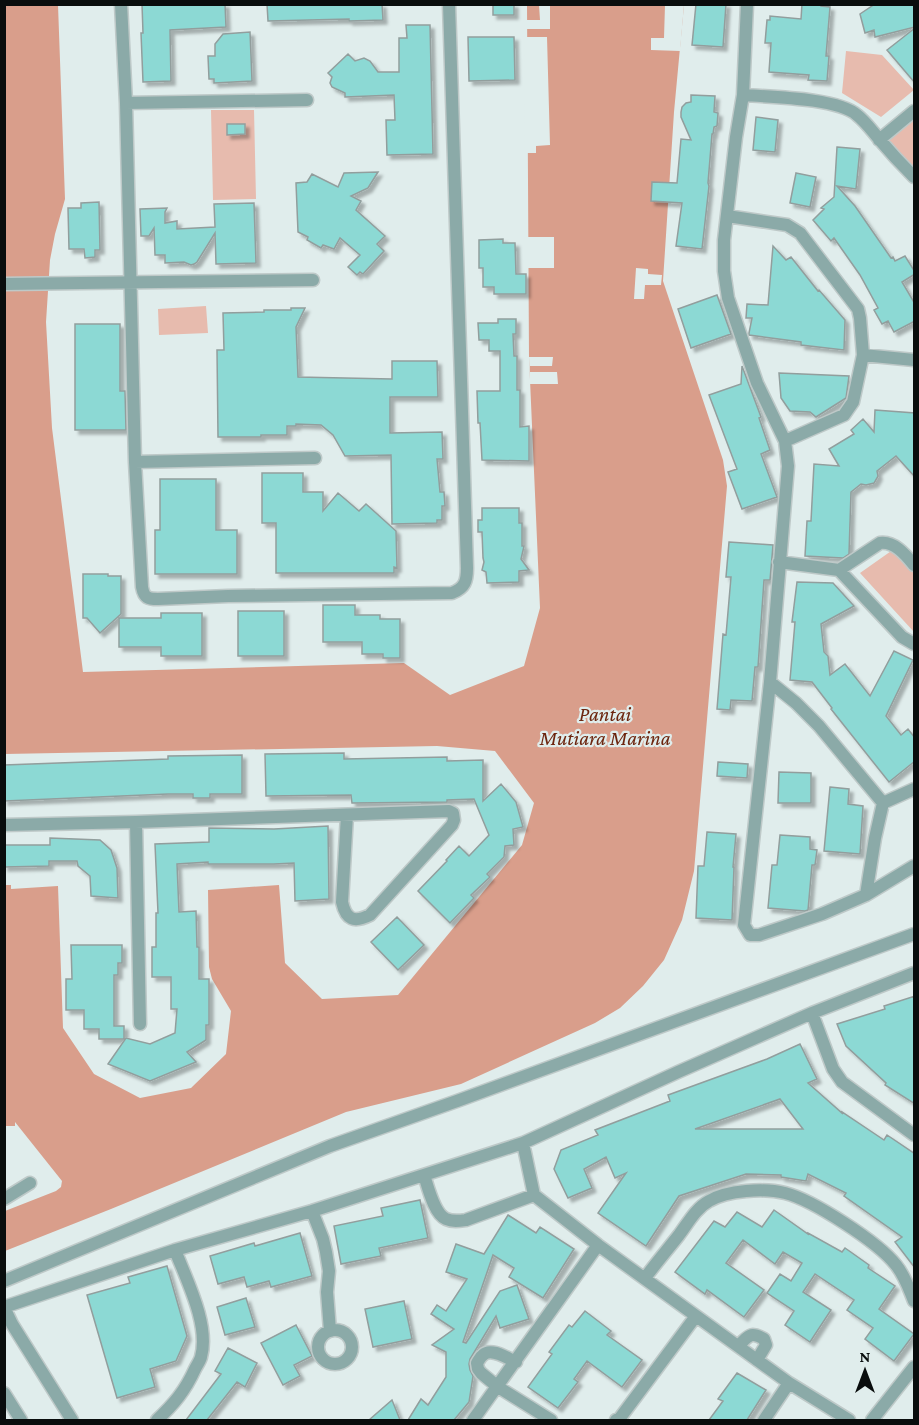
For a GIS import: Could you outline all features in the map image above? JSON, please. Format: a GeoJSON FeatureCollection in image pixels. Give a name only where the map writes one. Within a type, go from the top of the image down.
{"type":"FeatureCollection","features":[{"type":"Feature","properties":{"kind":"street"},"geometry":{"type":"LineString","coordinates":[[121,4],[126,103],[135,462],[142,587],[144,596],[149,599],[452,593],[462,588],[467,578],[467,568],[449,4]]}},
{"type":"Feature","properties":{"kind":"street"},"geometry":{"type":"LineString","coordinates":[[747,4],[743,95],[724,240],[724,271],[728,298],[757,383],[785,441],[788,466],[770,682],[744,919],[746,931],[750,935],[759,935],[822,914],[866,896],[915,866]]}},
{"type":"Feature","properties":{"kind":"street"},"geometry":{"type":"LineString","coordinates":[[743,95],[825,102],[851,110],[915,177]]}},
{"type":"Feature","properties":{"kind":"street"},"geometry":{"type":"LineString","coordinates":[[126,103],[307,100]]}},
{"type":"Feature","properties":{"kind":"street"},"geometry":{"type":"LineString","coordinates":[[879,140],[915,111]]}},
{"type":"Feature","properties":{"kind":"street"},"geometry":{"type":"LineString","coordinates":[[727,216],[787,225],[800,233],[858,309],[863,355],[853,402],[844,415],[785,441]]}},
{"type":"Feature","properties":{"kind":"street"},"geometry":{"type":"LineString","coordinates":[[4,284],[313,280]]}},
{"type":"Feature","properties":{"kind":"street"},"geometry":{"type":"LineString","coordinates":[[863,355],[915,360]]}},
{"type":"Feature","properties":{"kind":"street"},"geometry":{"type":"LineString","coordinates":[[135,462],[315,458]]}},
{"type":"Feature","properties":{"kind":"street"},"geometry":{"type":"LineString","coordinates":[[839,570],[873,547],[885,542],[892,544],[915,565]]}},
{"type":"Feature","properties":{"kind":"street"},"geometry":{"type":"LineString","coordinates":[[779,561],[839,570],[902,637],[915,644]]}},
{"type":"Feature","properties":{"kind":"street"},"geometry":{"type":"LineString","coordinates":[[770,682],[819,726],[883,803]]}},
{"type":"Feature","properties":{"kind":"street"},"geometry":{"type":"LineString","coordinates":[[883,803],[915,789]]}},
{"type":"Feature","properties":{"kind":"street"},"geometry":{"type":"LineString","coordinates":[[866,896],[883,803]]}},
{"type":"Feature","properties":{"kind":"street"},"geometry":{"type":"LineString","coordinates":[[4,825],[449,811],[453,813],[454,820],[452,825],[370,915],[354,920],[343,909],[342,902],[346,815]]}},
{"type":"Feature","properties":{"kind":"street"},"geometry":{"type":"LineString","coordinates":[[136,822],[140,1024]]}},
{"type":"Feature","properties":{"kind":"street"},"geometry":{"type":"LineString","coordinates":[[4,1281],[330,1146],[915,934]]}},
{"type":"Feature","properties":{"kind":"street"},"geometry":{"type":"LineString","coordinates":[[72,1420],[6,1316],[175,1250],[312,1211],[523,1143],[812,1014],[915,973]]}},
{"type":"Feature","properties":{"kind":"street"},"geometry":{"type":"LineString","coordinates":[[812,1014],[833,1069],[842,1082],[915,1135]]}},
{"type":"Feature","properties":{"kind":"street"},"geometry":{"type":"LineString","coordinates":[[523,1143],[534,1195],[598,1245],[789,1383],[849,1420]]}},
{"type":"Feature","properties":{"kind":"street"},"geometry":{"type":"LineString","coordinates":[[424,1175],[437,1209],[447,1220],[466,1220],[534,1195]]}},
{"type":"Feature","properties":{"kind":"street"},"geometry":{"type":"LineString","coordinates":[[4,1199],[30,1183]]}},
{"type":"Feature","properties":{"kind":"street"},"geometry":{"type":"LineString","coordinates":[[645,1278],[696,1211],[708,1201],[724,1194],[755,1190],[785,1193],[817,1206],[880,1249],[904,1276],[915,1301]]}},
{"type":"Feature","properties":{"kind":"street"},"geometry":{"type":"LineString","coordinates":[[312,1211],[326,1252],[330,1330]]}},
{"type":"Feature","properties":{"kind":"street"},"geometry":{"type":"LineString","coordinates":[[473,1420],[598,1245]]}},
{"type":"Feature","properties":{"kind":"street"},"geometry":{"type":"LineString","coordinates":[[157,1420],[181,1396],[201,1357],[203,1340],[196,1305],[175,1250]]}},
{"type":"Feature","properties":{"kind":"street"},"geometry":{"type":"LineString","coordinates":[[616,1420],[620,1418],[696,1316]]}},
{"type":"Feature","properties":{"kind":"street"},"geometry":{"type":"LineString","coordinates":[[738,1346],[750,1334],[755,1333],[764,1339],[766,1345],[757,1360]]}},
{"type":"Feature","properties":{"kind":"street"},"geometry":{"type":"LineString","coordinates":[[516,1362],[488,1351],[477,1363],[478,1369],[498,1387],[551,1420]]}},
{"type":"Feature","properties":{"kind":"street"},"geometry":{"type":"LineString","coordinates":[[872,1420],[915,1367]]}},
{"type":"Feature","properties":{"kind":"street"},"geometry":{"type":"LineString","coordinates":[[765,1420],[789,1383]]}},
{"type":"Feature","properties":{"kind":"street"},"geometry":{"type":"LineString","coordinates":[[4,1393],[21,1420]]}},
{"type":"Feature","properties":{"kind":"shaded area"},"geometry":{"type":"Polygon","coordinates":[[[846,51],[882,55],[914,90],[881,117],[842,93],[846,51]]]}},
{"type":"Feature","properties":{"kind":"shaded area"},"geometry":{"type":"Polygon","coordinates":[[[211,110],[254,110],[256,199],[213,200],[211,110]]]}},
{"type":"Feature","properties":{"kind":"shaded area"},"geometry":{"type":"Polygon","coordinates":[[[914,118],[914,172],[887,140],[914,118]]]}},
{"type":"Feature","properties":{"kind":"shaded area"},"geometry":{"type":"Polygon","coordinates":[[[206,306],[208,333],[159,335],[158,309],[206,306]]]}},
{"type":"Feature","properties":{"kind":"shaded area"},"geometry":{"type":"Polygon","coordinates":[[[894,549],[914,571],[914,632],[860,573],[894,549]]]}},
{"type":"Feature","properties":{"kind":"water","name":"Pantai Mutiara Marina"},"geometry":{"type":"Polygon","coordinates":[[[5,5],[58,5],[65,199],[50,260],[46,322],[52,428],[83,672],[404,663],[450,695],[524,666],[540,608],[529,357],[527,5],[684,5],[674,112],[663,281],[723,460],[727,486],[694,871],[682,920],[664,960],[643,986],[620,1008],[595,1023],[461,1084],[346,1112],[5,1251],[5,1211],[56,1191],[61,1187],[62,1181],[15,1122],[15,1126],[5,1126],[5,885],[11,885],[11,889],[58,886],[63,1028],[94,1074],[140,1098],[191,1088],[226,1054],[231,1011],[212,979],[209,967],[208,890],[279,885],[285,963],[322,999],[398,995],[522,845],[534,803],[495,751],[437,746],[5,754],[5,5]]]}},
{"type":"Feature","properties":{"kind":"pier"},"geometry":{"type":"Polygon","coordinates":[[[539,5],[550,5],[550,29],[524,29],[524,20],[540,20],[539,5]]]}},
{"type":"Feature","properties":{"kind":"pier"},"geometry":{"type":"Polygon","coordinates":[[[665,5],[684,5],[680,51],[651,50],[651,38],[664,38],[665,5]]]}},
{"type":"Feature","properties":{"kind":"pier"},"geometry":{"type":"Polygon","coordinates":[[[524,37],[547,37],[550,145],[536,146],[536,153],[525,153],[524,37]]]}},
{"type":"Feature","properties":{"kind":"pier"},"geometry":{"type":"Polygon","coordinates":[[[528,237],[554,237],[554,268],[528,268],[528,237]]]}},
{"type":"Feature","properties":{"kind":"pier"},"geometry":{"type":"Polygon","coordinates":[[[636,268],[648,269],[648,274],[662,275],[661,285],[645,285],[644,299],[634,299],[636,268]]]}},
{"type":"Feature","properties":{"kind":"pier"},"geometry":{"type":"Polygon","coordinates":[[[529,357],[553,357],[552,366],[530,366],[530,372],[557,372],[558,384],[530,384],[529,357]]]}},
{"type":"Feature","properties":{"kind":"building"},"geometry":{"type":"Polygon","coordinates":[[[142,4],[225,4],[226,27],[170,30],[171,81],[143,82],[142,4]]]}},
{"type":"Feature","properties":{"kind":"building"},"geometry":{"type":"Polygon","coordinates":[[[267,4],[382,4],[383,20],[268,21],[267,4]]]}},
{"type":"Feature","properties":{"kind":"building"},"geometry":{"type":"Polygon","coordinates":[[[493,4],[514,4],[514,15],[493,15],[493,4]]]}},
{"type":"Feature","properties":{"kind":"building"},"geometry":{"type":"Polygon","coordinates":[[[696,4],[726,4],[723,47],[692,45],[696,4]]]}},
{"type":"Feature","properties":{"kind":"building"},"geometry":{"type":"Polygon","coordinates":[[[802,4],[821,4],[821,6],[830,7],[826,56],[829,56],[827,81],[808,80],[809,75],[769,72],[771,43],[765,43],[767,20],[770,20],[770,16],[801,19],[802,4]]]}},
{"type":"Feature","properties":{"kind":"building"},"geometry":{"type":"Polygon","coordinates":[[[875,4],[915,4],[915,27],[875,37],[874,30],[865,33],[860,14],[875,4]]]}},
{"type":"Feature","properties":{"kind":"building"},"geometry":{"type":"Polygon","coordinates":[[[406,25],[430,25],[433,154],[387,155],[386,120],[395,120],[394,95],[345,97],[345,93],[332,87],[330,83],[332,77],[328,73],[348,54],[355,61],[364,58],[370,61],[378,72],[399,72],[399,38],[407,38],[406,25]]]}},
{"type":"Feature","properties":{"kind":"building"},"geometry":{"type":"Polygon","coordinates":[[[915,28],[915,83],[887,50],[915,28]]]}},
{"type":"Feature","properties":{"kind":"building"},"geometry":{"type":"Polygon","coordinates":[[[250,32],[252,81],[214,83],[214,79],[209,79],[208,56],[215,56],[215,44],[223,34],[250,32]]]}},
{"type":"Feature","properties":{"kind":"building"},"geometry":{"type":"Polygon","coordinates":[[[468,37],[514,37],[515,80],[469,81],[468,37]]]}},
{"type":"Feature","properties":{"kind":"building"},"geometry":{"type":"Polygon","coordinates":[[[691,95],[715,96],[714,112],[718,113],[717,126],[714,127],[712,134],[702,249],[676,246],[682,203],[651,201],[652,182],[677,183],[681,139],[691,140],[681,112],[686,103],[691,102],[691,95]]]}},
{"type":"Feature","properties":{"kind":"building"},"geometry":{"type":"Polygon","coordinates":[[[756,117],[778,120],[775,152],[753,150],[756,117]]]}},
{"type":"Feature","properties":{"kind":"building"},"geometry":{"type":"Polygon","coordinates":[[[227,124],[245,124],[245,134],[227,135],[227,124]]]}},
{"type":"Feature","properties":{"kind":"building"},"geometry":{"type":"Polygon","coordinates":[[[837,147],[860,149],[856,189],[837,186],[855,206],[891,258],[893,257],[895,261],[905,256],[915,272],[902,282],[915,304],[915,321],[894,332],[888,321],[882,324],[874,310],[878,308],[860,275],[834,238],[831,241],[813,220],[824,209],[821,208],[834,197],[837,147]]]}},
{"type":"Feature","properties":{"kind":"building"},"geometry":{"type":"Polygon","coordinates":[[[378,172],[368,188],[351,196],[361,201],[356,210],[385,236],[377,244],[384,251],[363,274],[360,272],[357,275],[348,267],[360,255],[340,238],[334,249],[323,245],[321,248],[298,232],[296,183],[307,182],[312,174],[338,187],[344,173],[378,172]]]}},
{"type":"Feature","properties":{"kind":"building"},"geometry":{"type":"Polygon","coordinates":[[[796,173],[816,177],[810,207],[790,203],[796,173]]]}},
{"type":"Feature","properties":{"kind":"building"},"geometry":{"type":"Polygon","coordinates":[[[99,202],[100,250],[95,250],[95,257],[85,258],[84,249],[69,249],[68,208],[81,208],[81,203],[99,202]]]}},
{"type":"Feature","properties":{"kind":"building"},"geometry":{"type":"Polygon","coordinates":[[[254,203],[256,263],[216,264],[215,233],[194,264],[165,263],[165,255],[155,255],[154,228],[149,236],[141,236],[140,209],[167,208],[165,223],[177,221],[177,229],[215,227],[214,204],[254,203]]]}},
{"type":"Feature","properties":{"kind":"building"},"geometry":{"type":"Polygon","coordinates":[[[503,239],[503,243],[515,243],[516,274],[526,274],[526,294],[494,294],[494,287],[483,287],[483,268],[479,268],[479,240],[503,239]]]}},
{"type":"Feature","properties":{"kind":"building"},"geometry":{"type":"Polygon","coordinates":[[[773,246],[786,260],[791,257],[845,320],[844,350],[749,335],[752,318],[746,318],[747,304],[768,305],[773,246]]]}},
{"type":"Feature","properties":{"kind":"building"},"geometry":{"type":"Polygon","coordinates":[[[717,295],[731,334],[691,348],[678,309],[717,295]]]}},
{"type":"Feature","properties":{"kind":"building"},"geometry":{"type":"Polygon","coordinates":[[[291,308],[305,308],[296,327],[298,377],[392,379],[392,361],[437,361],[438,397],[390,397],[390,433],[442,432],[443,459],[437,459],[440,492],[444,492],[445,506],[442,506],[442,520],[437,520],[437,523],[392,524],[391,455],[345,456],[333,435],[321,425],[287,426],[287,435],[218,437],[217,350],[224,350],[223,313],[264,312],[264,310],[291,310],[291,308]]]}},
{"type":"Feature","properties":{"kind":"building"},"geometry":{"type":"Polygon","coordinates":[[[498,319],[516,319],[516,334],[513,334],[514,356],[517,356],[517,390],[520,390],[520,427],[529,426],[529,461],[482,460],[477,391],[500,391],[500,351],[489,351],[489,340],[479,340],[478,323],[498,323],[498,319]]]}},
{"type":"Feature","properties":{"kind":"building"},"geometry":{"type":"Polygon","coordinates":[[[75,324],[120,324],[120,391],[125,391],[126,430],[75,430],[75,324]]]}},
{"type":"Feature","properties":{"kind":"building"},"geometry":{"type":"Polygon","coordinates":[[[742,366],[761,417],[759,418],[770,450],[761,454],[777,497],[742,509],[728,472],[737,469],[709,395],[741,384],[742,366]]]}},
{"type":"Feature","properties":{"kind":"building"},"geometry":{"type":"Polygon","coordinates":[[[779,373],[849,376],[846,398],[816,417],[810,412],[790,411],[781,398],[779,373]]]}},
{"type":"Feature","properties":{"kind":"building"},"geometry":{"type":"Polygon","coordinates":[[[875,410],[915,413],[915,477],[896,456],[877,471],[878,476],[874,483],[861,484],[851,492],[849,554],[843,558],[805,556],[807,521],[811,521],[814,464],[839,466],[829,449],[854,434],[851,430],[863,419],[874,432],[875,410]]]}},
{"type":"Feature","properties":{"kind":"building"},"geometry":{"type":"Polygon","coordinates":[[[262,473],[303,473],[303,492],[323,492],[323,511],[338,493],[359,511],[366,504],[396,531],[397,568],[394,567],[394,573],[276,573],[276,523],[262,523],[262,473]]]}},
{"type":"Feature","properties":{"kind":"building"},"geometry":{"type":"Polygon","coordinates":[[[160,479],[216,479],[216,530],[237,530],[237,574],[155,574],[155,530],[160,530],[160,479]]]}},
{"type":"Feature","properties":{"kind":"building"},"geometry":{"type":"Polygon","coordinates":[[[482,508],[519,508],[519,523],[522,523],[522,546],[524,546],[521,559],[529,570],[519,571],[519,582],[487,583],[486,572],[482,570],[484,562],[482,532],[478,532],[478,520],[482,520],[482,508]]]}},
{"type":"Feature","properties":{"kind":"building"},"geometry":{"type":"Polygon","coordinates":[[[729,542],[773,545],[770,580],[764,580],[758,667],[755,667],[752,701],[731,700],[730,710],[717,709],[723,634],[726,635],[731,577],[726,577],[729,542]]]}},
{"type":"Feature","properties":{"kind":"building"},"geometry":{"type":"Polygon","coordinates":[[[83,574],[121,576],[121,614],[100,633],[87,618],[83,618],[83,574]]]}},
{"type":"Feature","properties":{"kind":"building"},"geometry":{"type":"Polygon","coordinates":[[[797,582],[833,583],[854,606],[821,624],[824,652],[828,656],[830,675],[845,664],[870,696],[894,651],[913,660],[886,716],[901,735],[908,729],[915,738],[915,761],[889,782],[812,682],[790,680],[795,622],[792,622],[797,582]]]}},
{"type":"Feature","properties":{"kind":"building"},"geometry":{"type":"Polygon","coordinates":[[[323,605],[355,605],[355,615],[380,615],[380,619],[400,619],[400,658],[383,658],[383,654],[362,654],[362,642],[323,642],[323,605]]]}},
{"type":"Feature","properties":{"kind":"building"},"geometry":{"type":"Polygon","coordinates":[[[238,611],[284,611],[284,656],[238,656],[238,611]]]}},
{"type":"Feature","properties":{"kind":"building"},"geometry":{"type":"Polygon","coordinates":[[[161,613],[202,613],[202,656],[161,656],[161,647],[119,647],[119,618],[161,618],[161,613]]]}},
{"type":"Feature","properties":{"kind":"building"},"geometry":{"type":"Polygon","coordinates":[[[344,753],[344,759],[447,757],[447,761],[483,760],[483,801],[501,784],[516,802],[523,827],[513,829],[514,845],[505,846],[504,857],[487,874],[490,877],[471,895],[474,898],[450,923],[418,891],[459,846],[469,856],[489,835],[474,799],[447,800],[447,802],[352,803],[351,795],[266,796],[265,754],[344,753]]]}},
{"type":"Feature","properties":{"kind":"building"},"geometry":{"type":"Polygon","coordinates":[[[242,755],[242,794],[210,794],[210,798],[193,798],[193,794],[168,794],[4,801],[4,765],[168,759],[168,756],[242,755]]]}},
{"type":"Feature","properties":{"kind":"building"},"geometry":{"type":"Polygon","coordinates":[[[718,762],[748,764],[747,778],[717,776],[718,762]]]}},
{"type":"Feature","properties":{"kind":"building"},"geometry":{"type":"Polygon","coordinates":[[[779,772],[811,773],[811,803],[778,803],[779,772]]]}},
{"type":"Feature","properties":{"kind":"building"},"geometry":{"type":"Polygon","coordinates":[[[830,787],[849,789],[848,804],[863,806],[860,854],[824,851],[830,787]]]}},
{"type":"Feature","properties":{"kind":"building"},"geometry":{"type":"Polygon","coordinates":[[[328,826],[329,899],[295,901],[294,863],[177,864],[179,912],[196,911],[199,979],[209,979],[209,1025],[206,1025],[206,1040],[187,1052],[196,1062],[150,1081],[108,1064],[126,1038],[150,1044],[175,1033],[177,1009],[171,1009],[171,977],[152,977],[152,947],[156,947],[156,913],[158,913],[155,844],[209,842],[209,828],[274,829],[328,826]]]}},
{"type":"Feature","properties":{"kind":"building"},"geometry":{"type":"Polygon","coordinates":[[[707,832],[736,834],[732,920],[696,918],[698,866],[704,866],[707,832]]]}},
{"type":"Feature","properties":{"kind":"building"},"geometry":{"type":"Polygon","coordinates":[[[780,835],[810,837],[810,849],[817,850],[815,865],[812,865],[808,910],[768,908],[772,865],[777,865],[780,835]]]}},
{"type":"Feature","properties":{"kind":"building"},"geometry":{"type":"Polygon","coordinates":[[[50,838],[100,840],[111,850],[117,868],[118,898],[91,896],[90,876],[78,866],[77,861],[49,861],[49,866],[4,867],[4,845],[50,845],[50,838]]]}},
{"type":"Feature","properties":{"kind":"building"},"geometry":{"type":"Polygon","coordinates":[[[397,917],[424,945],[398,970],[371,942],[397,917]]]}},
{"type":"Feature","properties":{"kind":"building"},"geometry":{"type":"Polygon","coordinates":[[[71,945],[122,945],[122,963],[118,963],[118,975],[114,975],[114,1026],[124,1026],[124,1039],[99,1039],[99,1029],[84,1029],[84,1010],[66,1010],[66,979],[72,979],[71,945]]]}},
{"type":"Feature","properties":{"kind":"building"},"geometry":{"type":"Polygon","coordinates":[[[915,996],[915,1104],[885,1085],[886,1083],[846,1046],[837,1024],[885,1009],[884,1006],[915,996]]]}},
{"type":"Feature","properties":{"kind":"building"},"geometry":{"type":"Polygon","coordinates":[[[800,1044],[817,1079],[808,1083],[842,1113],[884,1140],[887,1135],[915,1154],[915,1268],[895,1242],[902,1237],[844,1196],[846,1193],[808,1174],[806,1181],[781,1177],[781,1175],[746,1174],[679,1196],[646,1246],[598,1213],[626,1173],[615,1178],[606,1157],[584,1169],[592,1188],[568,1198],[554,1169],[561,1150],[598,1135],[595,1130],[670,1101],[668,1095],[767,1059],[800,1044]],[[780,1099],[695,1129],[803,1129],[780,1099]]]}},
{"type":"Feature","properties":{"kind":"building"},"geometry":{"type":"Polygon","coordinates":[[[420,1200],[428,1238],[379,1248],[381,1256],[341,1264],[334,1226],[383,1216],[381,1208],[420,1200]]]}},
{"type":"Feature","properties":{"kind":"building"},"geometry":{"type":"Polygon","coordinates":[[[774,1210],[808,1234],[842,1252],[845,1248],[869,1265],[868,1268],[895,1286],[879,1309],[914,1334],[894,1361],[865,1339],[873,1328],[847,1310],[854,1300],[815,1274],[803,1292],[831,1310],[810,1342],[785,1325],[794,1311],[767,1293],[780,1274],[791,1281],[802,1263],[783,1252],[775,1264],[743,1240],[726,1263],[764,1290],[744,1317],[707,1290],[705,1294],[675,1272],[714,1221],[725,1227],[737,1212],[762,1227],[774,1210]]]}},
{"type":"Feature","properties":{"kind":"building"},"geometry":{"type":"Polygon","coordinates":[[[508,1215],[536,1233],[540,1227],[574,1249],[543,1298],[509,1277],[514,1268],[493,1255],[463,1342],[466,1343],[500,1291],[517,1285],[529,1319],[500,1328],[496,1316],[470,1359],[470,1370],[473,1376],[469,1402],[454,1420],[408,1420],[421,1399],[428,1405],[446,1377],[446,1352],[432,1345],[454,1329],[431,1314],[437,1305],[446,1311],[467,1279],[446,1272],[456,1244],[484,1254],[508,1215]]]}},
{"type":"Feature","properties":{"kind":"building"},"geometry":{"type":"Polygon","coordinates":[[[300,1233],[312,1276],[271,1287],[269,1281],[247,1287],[244,1277],[218,1284],[210,1256],[300,1233]]]}},
{"type":"Feature","properties":{"kind":"building"},"geometry":{"type":"Polygon","coordinates":[[[167,1266],[187,1336],[176,1361],[150,1369],[155,1387],[117,1398],[87,1295],[130,1283],[128,1277],[167,1266]]]}},
{"type":"Feature","properties":{"kind":"building"},"geometry":{"type":"Polygon","coordinates":[[[246,1298],[255,1327],[225,1335],[217,1307],[246,1298]]]}},
{"type":"Feature","properties":{"kind":"building"},"geometry":{"type":"Polygon","coordinates":[[[404,1301],[412,1339],[373,1347],[365,1309],[404,1301]]]}},
{"type":"Feature","properties":{"kind":"building"},"geometry":{"type":"Polygon","coordinates":[[[585,1311],[611,1331],[607,1335],[642,1360],[622,1387],[587,1361],[574,1379],[578,1382],[558,1408],[528,1387],[552,1354],[549,1352],[569,1325],[572,1327],[585,1311]]]}},
{"type":"Feature","properties":{"kind":"building"},"geometry":{"type":"Polygon","coordinates":[[[296,1325],[312,1356],[294,1365],[300,1376],[283,1385],[261,1343],[296,1325]]]}},
{"type":"Feature","properties":{"kind":"building"},"geometry":{"type":"Polygon","coordinates":[[[228,1348],[257,1363],[245,1387],[237,1382],[207,1420],[186,1420],[221,1374],[215,1371],[228,1348]]]}},
{"type":"Feature","properties":{"kind":"building"},"geometry":{"type":"Polygon","coordinates":[[[737,1373],[766,1390],[747,1420],[709,1420],[723,1401],[718,1399],[737,1373]]]}},
{"type":"Feature","properties":{"kind":"building"},"geometry":{"type":"Polygon","coordinates":[[[392,1400],[400,1420],[369,1420],[392,1400]]]}}]}
